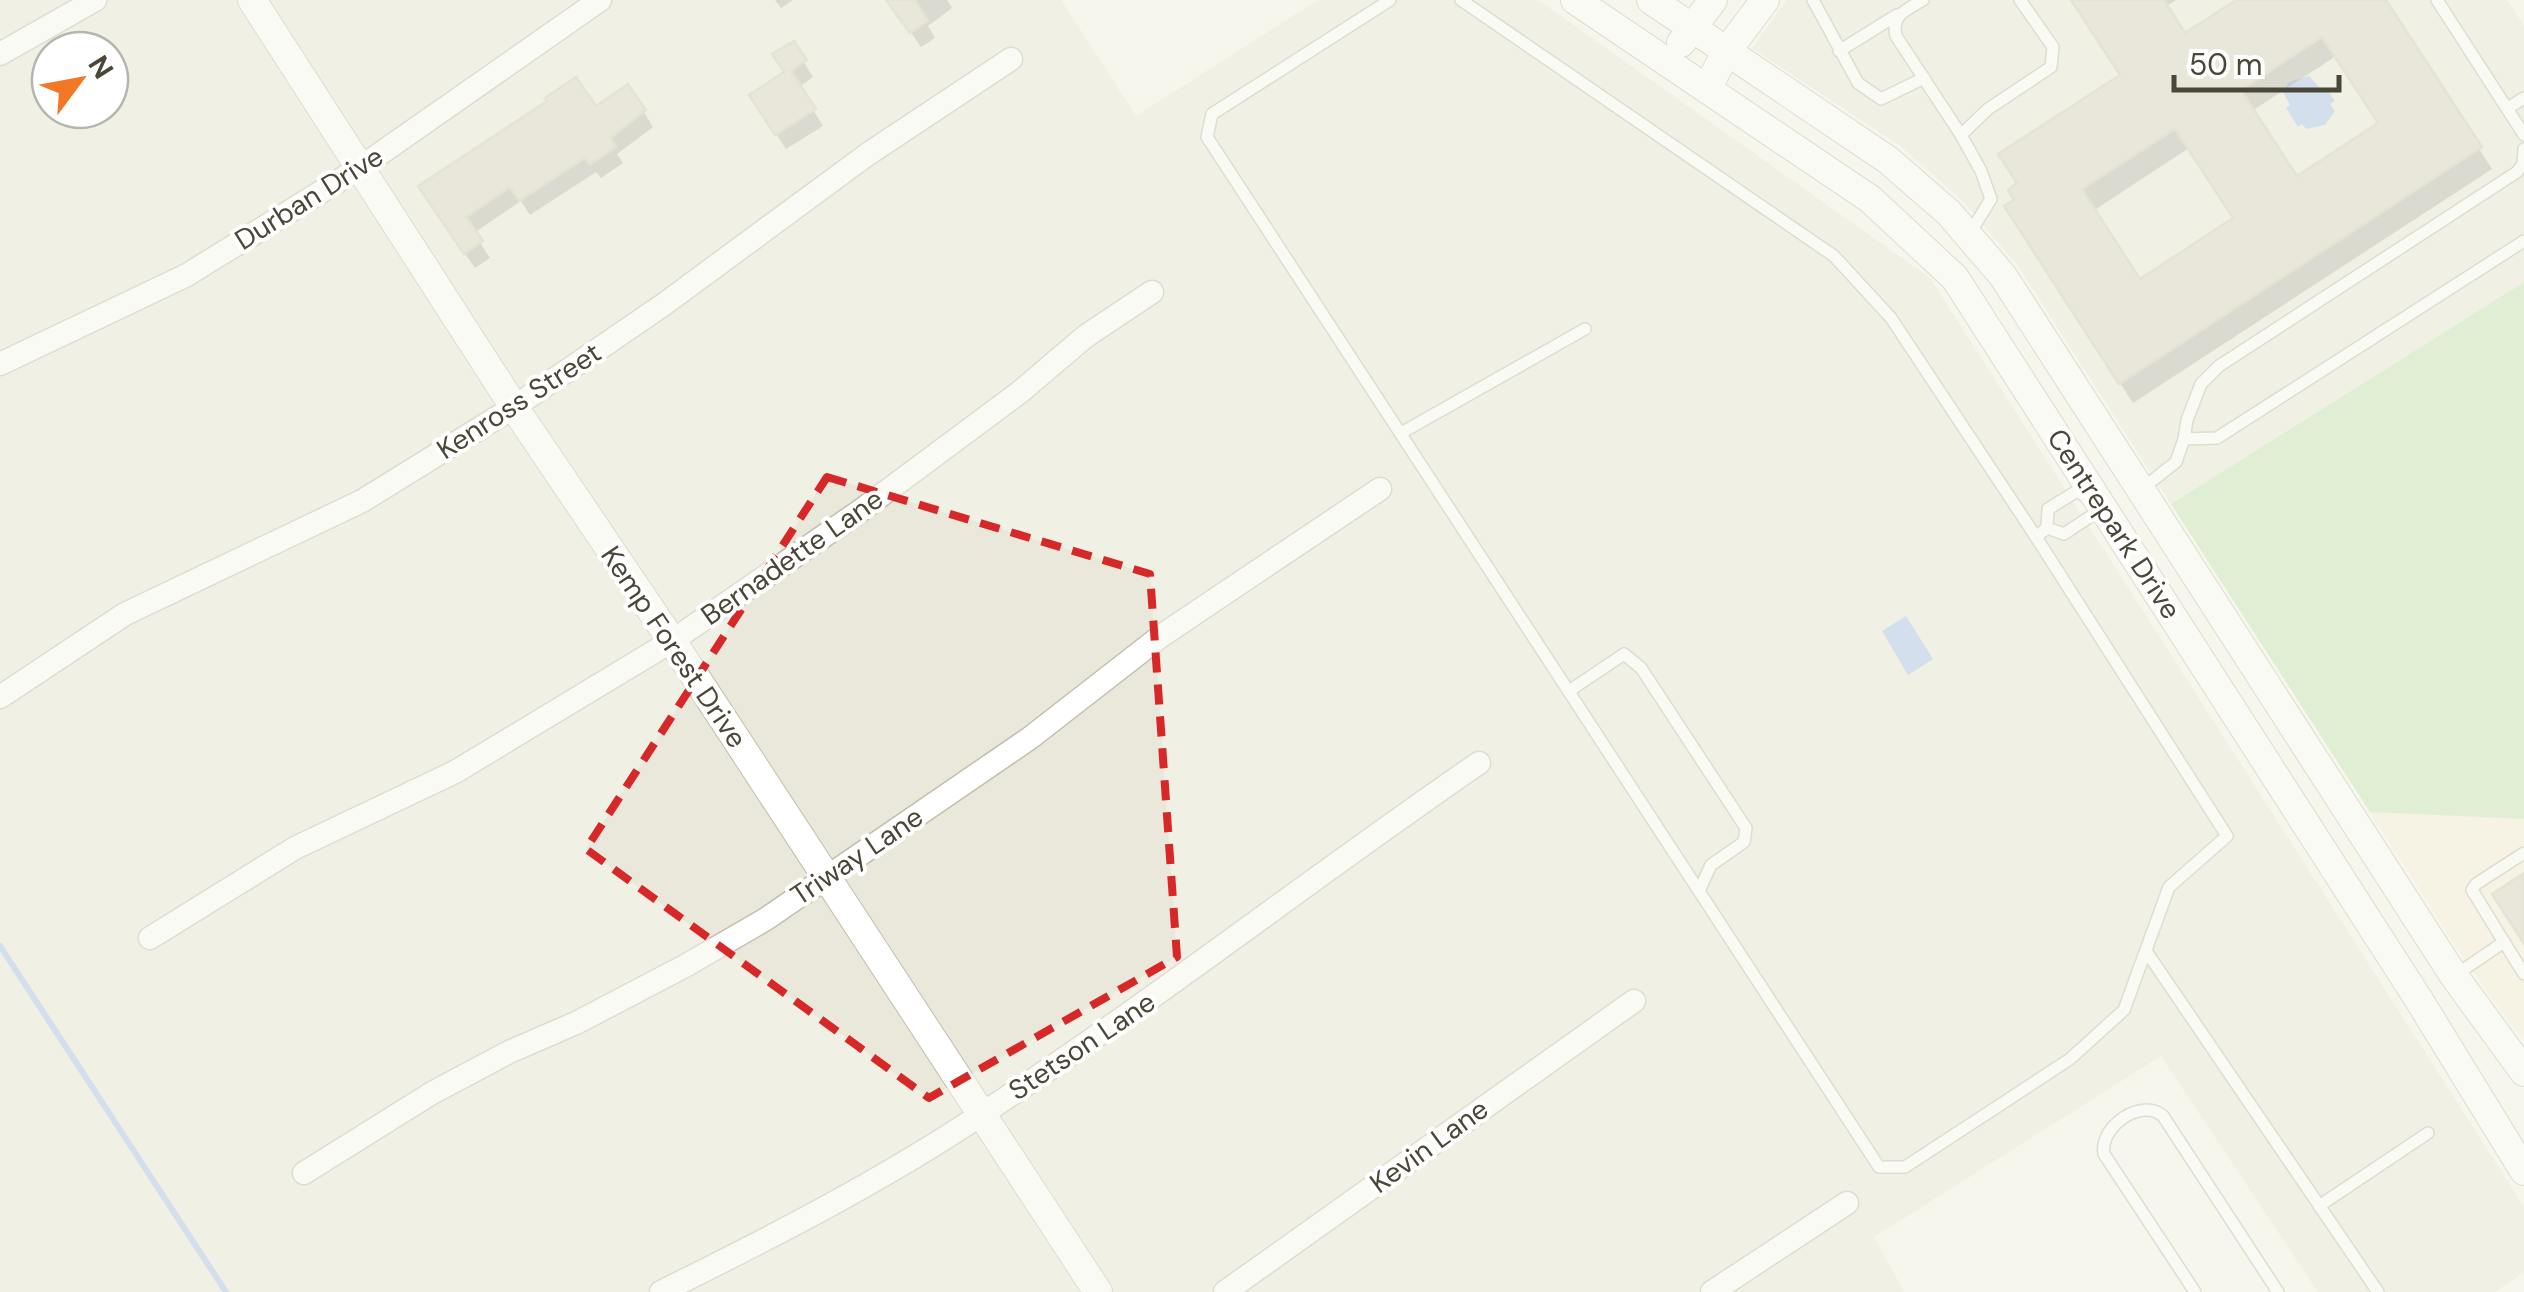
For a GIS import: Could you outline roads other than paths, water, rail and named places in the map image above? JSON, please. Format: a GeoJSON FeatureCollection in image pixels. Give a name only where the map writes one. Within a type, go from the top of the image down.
{"type":"FeatureCollection","features":[{"type":"Feature","properties":{"kind":"street"},"geometry":{"type":"LineString","coordinates":[[0,54],[95,0]]}},
{"type":"Feature","properties":{"kind":"street","name":"Kemp Forest Drive"},"geometry":{"type":"LineString","coordinates":[[252,0],[514,407],[1098,1292]]}},
{"type":"Feature","properties":{"kind":"street","name":"Durban Drive"},"geometry":{"type":"LineString","coordinates":[[0,364],[187,275],[361,167],[600,0]]}},
{"type":"Feature","properties":{"kind":"street","name":"Centrepark Drive"},"geometry":{"type":"LineString","coordinates":[[1574,0],[1870,199],[1955,278],[2094,500],[2419,1000],[2524,1171]]}},
{"type":"Feature","properties":{"kind":"street","name":"Centrepark Drive"},"geometry":{"type":"LineString","coordinates":[[1650,0],[1888,160],[1949,213],[2003,276],[2454,976],[2524,1072]]}},
{"type":"Feature","properties":{"kind":"street"},"geometry":{"type":"LineString","coordinates":[[1667,62],[1713,0]]}},
{"type":"Feature","properties":{"kind":"street"},"geometry":{"type":"LineString","coordinates":[[1707,89],[1726,52],[1764,0]]}},
{"type":"Feature","properties":{"kind":"street","name":"Kenross Street"},"geometry":{"type":"LineString","coordinates":[[0,697],[125,614],[362,502],[514,407],[662,305],[868,154],[1011,59]]}},
{"type":"Feature","properties":{"kind":"street"},"geometry":{"type":"LineString","coordinates":[[1938,262],[1968,236]]}},
{"type":"Feature","properties":{"kind":"street","name":"Bernadette Lane"},"geometry":{"type":"LineString","coordinates":[[150,938],[296,848],[455,772],[672,641],[875,500],[1020,392],[1086,336],[1152,292]]}},
{"type":"Feature","properties":{"kind":"street"},"geometry":{"type":"LineString","coordinates":[[2094,500],[2135,482]]}},
{"type":"Feature","properties":{"kind":"street","name":"Triway Lane"},"geometry":{"type":"LineString","coordinates":[[304,1173],[463,1076],[685,966],[766,918],[1030,738],[1161,636],[1380,489]]}},
{"type":"Feature","properties":{"kind":"street"},"geometry":{"type":"LineString","coordinates":[[2260,751],[2294,728]]}},
{"type":"Feature","properties":{"kind":"street","name":"Stetson Lane"},"geometry":{"type":"LineString","coordinates":[[662,1292],[813,1216],[982,1114],[1168,988],[1269,910],[1480,763]]}},
{"type":"Feature","properties":{"kind":"street"},"geometry":{"type":"LineString","coordinates":[[2419,1000],[2454,976]]}},
{"type":"Feature","properties":{"kind":"street","name":"Kevin Lane"},"geometry":{"type":"LineString","coordinates":[[1225,1292],[1634,1001]]}},
{"type":"Feature","properties":{"kind":"street"},"geometry":{"type":"LineString","coordinates":[[1712,1292],[1846,1203]]}},
{"type":"Feature","properties":{"kind":"lane"},"geometry":{"type":"LineString","coordinates":[[1390,0],[1212,114],[1206,137],[1879,1166],[1905,1167],[2070,1059],[2124,1010],[2169,886],[2227,836],[2042,533],[1891,318],[1834,256],[1460,0]]}},
{"type":"Feature","properties":{"kind":"lane"},"geometry":{"type":"LineString","coordinates":[[1812,0],[1858,82],[1881,100],[1924,78]]}},
{"type":"Feature","properties":{"kind":"lane"},"geometry":{"type":"LineString","coordinates":[[1840,51],[1923,0]]}},
{"type":"Feature","properties":{"kind":"lane"},"geometry":{"type":"LineString","coordinates":[[1961,135],[1988,109],[2051,66],[2053,47],[2020,0]]}},
{"type":"Feature","properties":{"kind":"lane"},"geometry":{"type":"LineString","coordinates":[[2438,0],[2524,135]]}},
{"type":"Feature","properties":{"kind":"lane"},"geometry":{"type":"LineString","coordinates":[[1897,16],[1896,36],[1961,135],[1981,170],[1991,198],[1968,236]]}},
{"type":"Feature","properties":{"kind":"lane"},"geometry":{"type":"LineString","coordinates":[[2508,108],[2524,98]]}},
{"type":"Feature","properties":{"kind":"lane"},"geometry":{"type":"LineString","coordinates":[[2135,482],[2176,462],[2186,420],[2201,384],[2219,366],[2517,172],[2524,164],[2524,149]]}},
{"type":"Feature","properties":{"kind":"lane"},"geometry":{"type":"LineString","coordinates":[[2184,439],[2218,438],[2524,241]]}},
{"type":"Feature","properties":{"kind":"lane"},"geometry":{"type":"LineString","coordinates":[[1401,434],[1585,329]]}},
{"type":"Feature","properties":{"kind":"lane"},"geometry":{"type":"LineString","coordinates":[[2078,491],[2094,500],[2094,514],[2064,534],[2042,533],[2048,510],[2062,500],[2078,491]]}},
{"type":"Feature","properties":{"kind":"lane"},"geometry":{"type":"LineString","coordinates":[[1569,691],[1624,654],[1641,668],[1746,828],[1744,842],[1712,866],[1700,892]]}},
{"type":"Feature","properties":{"kind":"lane"},"geometry":{"type":"LineString","coordinates":[[2524,853],[2472,890],[2524,974]]}},
{"type":"Feature","properties":{"kind":"lane"},"geometry":{"type":"LineString","coordinates":[[2454,976],[2504,942]]}},
{"type":"Feature","properties":{"kind":"lane"},"geometry":{"type":"LineString","coordinates":[[2146,951],[2378,1292]]}},
{"type":"Feature","properties":{"kind":"lane"},"geometry":{"type":"LineString","coordinates":[[2194,1292],[2104,1154],[2104,1137],[2111,1128],[2144,1108],[2156,1109],[2163,1116],[2278,1292]]}},
{"type":"Feature","properties":{"kind":"lane"},"geometry":{"type":"LineString","coordinates":[[2319,1206],[2428,1132]]}},
{"type":"Feature","properties":{"kind":"water"},"geometry":{"type":"Polygon","coordinates":[[[2309,76],[2321,89],[2325,87],[2335,101],[2330,104],[2335,111],[2325,125],[2306,129],[2302,124],[2298,127],[2286,108],[2290,105],[2283,92],[2289,82],[2309,76]]]}},
{"type":"Feature","properties":{"kind":"water"},"geometry":{"type":"Polygon","coordinates":[[[1906,616],[1933,659],[1908,675],[1882,631],[1906,616]]]}},
{"type":"Feature","properties":{"kind":"waterway"},"geometry":{"type":"LineString","coordinates":[[0,946],[226,1292]]}}]}
